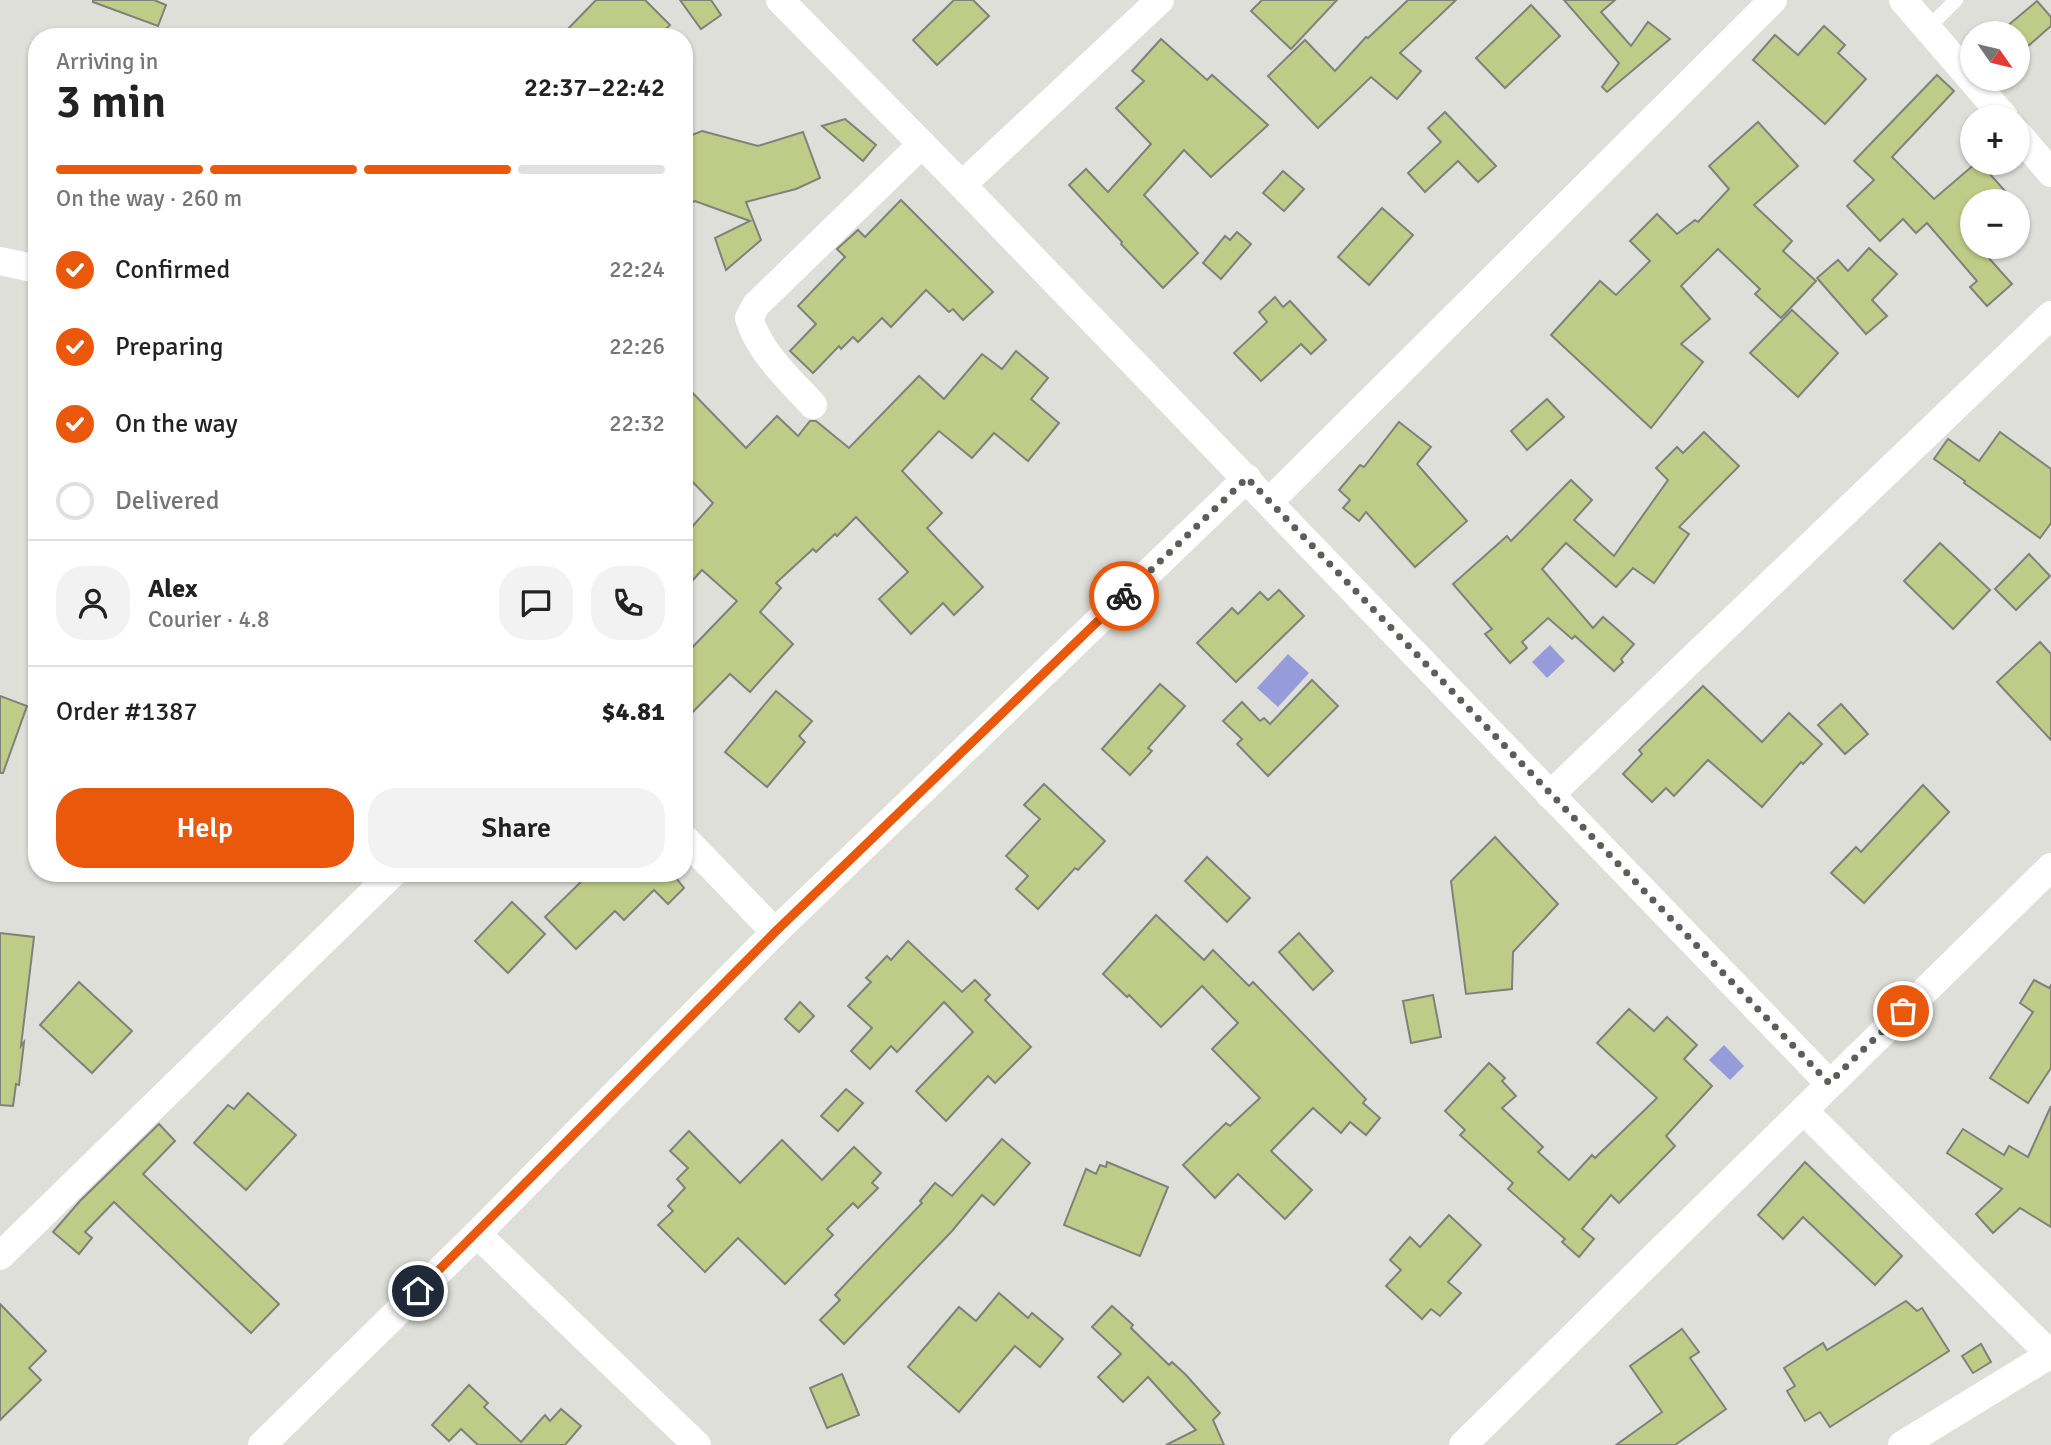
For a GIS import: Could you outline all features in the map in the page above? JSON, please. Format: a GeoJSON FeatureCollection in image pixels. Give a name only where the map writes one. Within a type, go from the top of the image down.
{"type":"FeatureCollection","features":[{"type":"Feature","properties":{"kind":"street"},"geometry":{"type":"LineString","coordinates":[[780,0],[1247,478],[1829,1083]]}},
{"type":"Feature","properties":{"kind":"street"},"geometry":{"type":"LineString","coordinates":[[962,185],[1160,0]]}},
{"type":"Feature","properties":{"kind":"street"},"geometry":{"type":"LineString","coordinates":[[1269,502],[1773,0]]}},
{"type":"Feature","properties":{"kind":"street"},"geometry":{"type":"LineString","coordinates":[[1903,0],[1994,105]]}},
{"type":"Feature","properties":{"kind":"street"},"geometry":{"type":"LineString","coordinates":[[813,405],[754,334],[749,318],[756,305],[922,144]]}},
{"type":"Feature","properties":{"kind":"street"},"geometry":{"type":"LineString","coordinates":[[2030,148],[2051,173]]}},
{"type":"Feature","properties":{"kind":"street"},"geometry":{"type":"LineString","coordinates":[[0,261],[28,267]]}},
{"type":"Feature","properties":{"kind":"street"},"geometry":{"type":"LineString","coordinates":[[1550,795],[2051,315]]}},
{"type":"Feature","properties":{"kind":"street"},"geometry":{"type":"LineString","coordinates":[[262,1445],[477,1234],[775,932],[1247,478]]}},
{"type":"Feature","properties":{"kind":"street"},"geometry":{"type":"LineString","coordinates":[[693,847],[775,932]]}},
{"type":"Feature","properties":{"kind":"street"},"geometry":{"type":"LineString","coordinates":[[1464,1445],[2051,867]]}},
{"type":"Feature","properties":{"kind":"street"},"geometry":{"type":"LineString","coordinates":[[0,1256],[384,882]]}},
{"type":"Feature","properties":{"kind":"street"},"geometry":{"type":"LineString","coordinates":[[1804,1111],[2051,1355],[1902,1445]]}},
{"type":"Feature","properties":{"kind":"street"},"geometry":{"type":"LineString","coordinates":[[477,1234],[697,1445]]}},
{"type":"Feature","properties":{"kind":"lane"},"geometry":{"type":"LineString","coordinates":[[1928,28],[1956,0]]}},
{"type":"Feature","properties":{"kind":"water"},"geometry":{"type":"Polygon","coordinates":[[[1550,645],[1565,661],[1547,678],[1532,662],[1550,645]]]}},
{"type":"Feature","properties":{"kind":"water"},"geometry":{"type":"Polygon","coordinates":[[[1288,654],[1309,673],[1278,707],[1257,688],[1288,654]]]}},
{"type":"Feature","properties":{"kind":"water"},"geometry":{"type":"Polygon","coordinates":[[[1724,1045],[1744,1066],[1730,1080],[1709,1060],[1724,1045]]]}},
{"type":"Feature","properties":{"kind":"building"},"geometry":{"type":"Polygon","coordinates":[[[93,0],[154,0],[166,5],[158,26],[93,0]]]}},
{"type":"Feature","properties":{"kind":"building"},"geometry":{"type":"Polygon","coordinates":[[[596,0],[645,0],[670,25],[667,28],[569,28],[596,0]]]}},
{"type":"Feature","properties":{"kind":"building"},"geometry":{"type":"Polygon","coordinates":[[[680,0],[711,0],[721,15],[701,29],[680,0]]]}},
{"type":"Feature","properties":{"kind":"building"},"geometry":{"type":"Polygon","coordinates":[[[954,0],[973,0],[989,16],[937,65],[913,40],[954,0]]]}},
{"type":"Feature","properties":{"kind":"building"},"geometry":{"type":"Polygon","coordinates":[[[1262,0],[1337,0],[1291,49],[1251,11],[1262,0]]]}},
{"type":"Feature","properties":{"kind":"building"},"geometry":{"type":"Polygon","coordinates":[[[1408,0],[1456,0],[1400,53],[1421,71],[1397,99],[1371,77],[1318,128],[1268,76],[1305,40],[1335,71],[1366,37],[1408,0]]]}},
{"type":"Feature","properties":{"kind":"building"},"geometry":{"type":"Polygon","coordinates":[[[1564,0],[1615,0],[1601,12],[1631,46],[1648,22],[1670,39],[1607,92],[1602,87],[1619,63],[1564,0]]]}},
{"type":"Feature","properties":{"kind":"building"},"geometry":{"type":"Polygon","coordinates":[[[2037,1],[2051,17],[2051,26],[2030,44],[2030,21],[2013,21],[2037,1]]]}},
{"type":"Feature","properties":{"kind":"building"},"geometry":{"type":"Polygon","coordinates":[[[1531,5],[1560,36],[1505,88],[1476,58],[1531,5]]]}},
{"type":"Feature","properties":{"kind":"building"},"geometry":{"type":"Polygon","coordinates":[[[1824,26],[1845,45],[1838,53],[1866,79],[1825,124],[1753,60],[1775,35],[1798,55],[1824,26]]]}},
{"type":"Feature","properties":{"kind":"building"},"geometry":{"type":"Polygon","coordinates":[[[1161,39],[1207,80],[1212,75],[1268,125],[1211,177],[1184,150],[1144,195],[1198,253],[1163,288],[1069,185],[1086,169],[1108,192],[1151,144],[1116,108],[1144,81],[1132,71],[1161,39]]]}},
{"type":"Feature","properties":{"kind":"building"},"geometry":{"type":"Polygon","coordinates":[[[1937,75],[1954,91],[1892,157],[1934,199],[1962,175],[1991,175],[2003,189],[1960,189],[1960,259],[1990,259],[2012,284],[1987,306],[1970,287],[1977,281],[1927,223],[1916,233],[1903,219],[1880,241],[1847,206],[1874,180],[1854,161],[1937,75]]]}},
{"type":"Feature","properties":{"kind":"building"},"geometry":{"type":"Polygon","coordinates":[[[1445,112],[1496,166],[1478,182],[1458,161],[1425,192],[1408,173],[1441,142],[1428,128],[1445,112]]]}},
{"type":"Feature","properties":{"kind":"building"},"geometry":{"type":"Polygon","coordinates":[[[845,119],[876,145],[863,161],[822,126],[845,119]]]}},
{"type":"Feature","properties":{"kind":"building"},"geometry":{"type":"Polygon","coordinates":[[[1758,122],[1798,166],[1754,205],[1792,241],[1783,251],[1816,281],[1781,318],[1755,294],[1760,289],[1718,249],[1681,286],[1710,319],[1681,344],[1703,362],[1651,428],[1551,335],[1600,281],[1616,295],[1650,261],[1630,241],[1657,214],[1677,234],[1695,220],[1698,222],[1729,189],[1709,166],[1758,122]]]}},
{"type":"Feature","properties":{"kind":"building"},"geometry":{"type":"Polygon","coordinates":[[[702,131],[758,146],[803,132],[820,178],[796,189],[746,202],[761,240],[726,270],[715,238],[750,221],[693,202],[693,134],[702,131]]]}},
{"type":"Feature","properties":{"kind":"building"},"geometry":{"type":"Polygon","coordinates":[[[1283,171],[1304,189],[1284,211],[1263,193],[1283,171]]]}},
{"type":"Feature","properties":{"kind":"building"},"geometry":{"type":"Polygon","coordinates":[[[901,200],[993,292],[963,320],[953,309],[949,312],[926,290],[891,327],[882,318],[858,342],[853,337],[841,349],[839,346],[813,373],[790,351],[816,324],[798,306],[845,257],[837,249],[858,230],[865,237],[901,200]]]}},
{"type":"Feature","properties":{"kind":"building"},"geometry":{"type":"Polygon","coordinates":[[[1382,208],[1413,235],[1369,285],[1338,257],[1382,208]]]}},
{"type":"Feature","properties":{"kind":"building"},"geometry":{"type":"Polygon","coordinates":[[[1237,232],[1251,244],[1221,279],[1203,263],[1225,236],[1230,240],[1237,232]]]}},
{"type":"Feature","properties":{"kind":"building"},"geometry":{"type":"Polygon","coordinates":[[[1869,248],[1897,274],[1872,300],[1887,316],[1866,334],[1817,278],[1838,260],[1848,271],[1869,248]]]}},
{"type":"Feature","properties":{"kind":"building"},"geometry":{"type":"Polygon","coordinates":[[[1275,297],[1283,307],[1290,301],[1326,340],[1311,354],[1301,344],[1261,381],[1234,353],[1267,322],[1259,312],[1275,297]]]}},
{"type":"Feature","properties":{"kind":"building"},"geometry":{"type":"Polygon","coordinates":[[[1792,310],[1838,353],[1798,397],[1750,353],[1792,310]]]}},
{"type":"Feature","properties":{"kind":"building"},"geometry":{"type":"Polygon","coordinates":[[[1016,351],[1048,378],[1031,399],[1059,423],[1028,461],[994,433],[972,458],[939,431],[902,471],[942,513],[927,528],[983,587],[954,615],[943,603],[911,634],[879,599],[908,572],[856,517],[816,552],[813,549],[776,583],[781,588],[760,612],[793,644],[750,692],[730,674],[693,712],[693,647],[737,601],[702,570],[693,580],[693,526],[713,503],[693,482],[693,393],[746,448],[777,416],[798,436],[810,421],[816,421],[849,448],[919,376],[944,399],[982,354],[1002,369],[1016,351]]]}},
{"type":"Feature","properties":{"kind":"building"},"geometry":{"type":"Polygon","coordinates":[[[1547,399],[1564,417],[1527,450],[1511,431],[1547,399]]]}},
{"type":"Feature","properties":{"kind":"building"},"geometry":{"type":"Polygon","coordinates":[[[1399,422],[1431,447],[1417,464],[1467,521],[1415,567],[1366,512],[1359,521],[1343,508],[1350,500],[1339,490],[1360,465],[1364,467],[1399,422]]]}},
{"type":"Feature","properties":{"kind":"building"},"geometry":{"type":"Polygon","coordinates":[[[1704,432],[1739,466],[1679,527],[1689,534],[1654,583],[1633,568],[1616,587],[1566,543],[1542,569],[1593,628],[1603,617],[1634,644],[1621,659],[1623,662],[1614,671],[1575,636],[1572,639],[1548,618],[1522,642],[1527,648],[1510,663],[1485,634],[1492,629],[1453,584],[1507,536],[1511,541],[1571,480],[1592,500],[1574,520],[1614,556],[1668,480],[1656,468],[1677,447],[1683,453],[1704,432]]]}},
{"type":"Feature","properties":{"kind":"building"},"geometry":{"type":"Polygon","coordinates":[[[2000,432],[2051,469],[2051,523],[2040,538],[1934,459],[1948,439],[1979,461],[2000,432]]]}},
{"type":"Feature","properties":{"kind":"building"},"geometry":{"type":"Polygon","coordinates":[[[1940,543],[1990,590],[1953,629],[1904,581],[1940,543]]]}},
{"type":"Feature","properties":{"kind":"building"},"geometry":{"type":"Polygon","coordinates":[[[2029,554],[2050,576],[2016,610],[1995,589],[2029,554]]]}},
{"type":"Feature","properties":{"kind":"building"},"geometry":{"type":"Polygon","coordinates":[[[1279,590],[1304,616],[1236,682],[1197,643],[1232,608],[1238,614],[1260,592],[1268,600],[1279,590]]]}},
{"type":"Feature","properties":{"kind":"building"},"geometry":{"type":"Polygon","coordinates":[[[2040,642],[2051,654],[2051,740],[1997,682],[2040,642]]]}},
{"type":"Feature","properties":{"kind":"building"},"geometry":{"type":"Polygon","coordinates":[[[1312,680],[1338,706],[1268,776],[1237,744],[1242,739],[1223,721],[1242,702],[1260,721],[1264,718],[1270,724],[1312,680]]]}},
{"type":"Feature","properties":{"kind":"building"},"geometry":{"type":"Polygon","coordinates":[[[1160,684],[1185,706],[1148,748],[1152,751],[1130,775],[1102,749],[1160,684]]]}},
{"type":"Feature","properties":{"kind":"building"},"geometry":{"type":"Polygon","coordinates":[[[1703,686],[1762,742],[1789,713],[1822,744],[1803,764],[1801,762],[1762,807],[1708,760],[1674,796],[1666,788],[1652,802],[1623,774],[1642,754],[1639,750],[1703,686]]]}},
{"type":"Feature","properties":{"kind":"building"},"geometry":{"type":"Polygon","coordinates":[[[776,691],[812,721],[799,736],[805,742],[767,787],[725,752],[776,691]]]}},
{"type":"Feature","properties":{"kind":"building"},"geometry":{"type":"Polygon","coordinates":[[[0,696],[27,706],[3,773],[0,773],[0,696]]]}},
{"type":"Feature","properties":{"kind":"building"},"geometry":{"type":"Polygon","coordinates":[[[1841,704],[1868,734],[1845,754],[1818,725],[1841,704]]]}},
{"type":"Feature","properties":{"kind":"building"},"geometry":{"type":"Polygon","coordinates":[[[1044,784],[1105,841],[1078,870],[1075,868],[1038,909],[1016,889],[1028,876],[1006,856],[1040,819],[1024,805],[1044,784]]]}},
{"type":"Feature","properties":{"kind":"building"},"geometry":{"type":"Polygon","coordinates":[[[1923,785],[1949,812],[1864,903],[1831,873],[1856,847],[1861,852],[1923,785]]]}},
{"type":"Feature","properties":{"kind":"building"},"geometry":{"type":"Polygon","coordinates":[[[1495,837],[1558,904],[1513,952],[1512,989],[1466,994],[1451,881],[1495,837]]]}},
{"type":"Feature","properties":{"kind":"building"},"geometry":{"type":"Polygon","coordinates":[[[1207,857],[1250,898],[1227,922],[1185,881],[1207,857]]]}},
{"type":"Feature","properties":{"kind":"building"},"geometry":{"type":"Polygon","coordinates":[[[581,882],[679,882],[684,888],[668,904],[654,890],[624,920],[615,911],[576,949],[545,917],[581,882]]]}},
{"type":"Feature","properties":{"kind":"building"},"geometry":{"type":"Polygon","coordinates":[[[512,902],[545,934],[508,973],[475,941],[512,902]]]}},
{"type":"Feature","properties":{"kind":"building"},"geometry":{"type":"Polygon","coordinates":[[[1156,915],[1204,960],[1213,950],[1249,986],[1253,982],[1366,1099],[1363,1103],[1380,1118],[1366,1135],[1350,1122],[1341,1133],[1313,1108],[1271,1151],[1312,1190],[1285,1219],[1238,1174],[1215,1198],[1183,1165],[1226,1123],[1230,1126],[1260,1098],[1212,1049],[1238,1023],[1202,986],[1161,1027],[1103,974],[1156,915]]]}},
{"type":"Feature","properties":{"kind":"building"},"geometry":{"type":"Polygon","coordinates":[[[0,933],[34,937],[19,1085],[16,1084],[13,1106],[0,1105],[0,933]]]}},
{"type":"Feature","properties":{"kind":"building"},"geometry":{"type":"Polygon","coordinates":[[[1299,933],[1333,971],[1313,990],[1279,952],[1299,933]]]}},
{"type":"Feature","properties":{"kind":"building"},"geometry":{"type":"Polygon","coordinates":[[[908,941],[962,992],[975,980],[990,995],[985,1000],[1031,1047],[995,1083],[988,1076],[946,1121],[916,1091],[973,1032],[944,1002],[897,1052],[891,1046],[870,1069],[851,1051],[872,1028],[848,1006],[871,982],[866,978],[887,956],[891,960],[908,941]]]}},
{"type":"Feature","properties":{"kind":"building"},"geometry":{"type":"Polygon","coordinates":[[[2034,980],[2049,988],[2051,985],[2051,1068],[2028,1103],[1990,1078],[2033,1012],[2020,1003],[2034,980]]]}},
{"type":"Feature","properties":{"kind":"building"},"geometry":{"type":"Polygon","coordinates":[[[79,982],[132,1031],[92,1073],[40,1025],[79,982]]]}},
{"type":"Feature","properties":{"kind":"building"},"geometry":{"type":"Polygon","coordinates":[[[1433,995],[1441,1037],[1411,1043],[1403,1001],[1433,995]]]}},
{"type":"Feature","properties":{"kind":"building"},"geometry":{"type":"Polygon","coordinates":[[[800,1002],[814,1016],[799,1032],[785,1019],[800,1002]]]}},
{"type":"Feature","properties":{"kind":"building"},"geometry":{"type":"Polygon","coordinates":[[[1629,1009],[1654,1031],[1667,1017],[1697,1045],[1684,1059],[1712,1086],[1666,1136],[1675,1146],[1619,1203],[1611,1195],[1582,1229],[1594,1239],[1579,1257],[1562,1242],[1565,1239],[1508,1189],[1513,1183],[1460,1135],[1465,1130],[1445,1111],[1489,1063],[1505,1078],[1502,1081],[1516,1096],[1502,1108],[1543,1147],[1538,1152],[1569,1180],[1592,1155],[1595,1158],[1657,1098],[1597,1043],[1629,1009]]]}},
{"type":"Feature","properties":{"kind":"building"},"geometry":{"type":"Polygon","coordinates":[[[846,1089],[863,1103],[838,1131],[821,1116],[846,1089]]]}},
{"type":"Feature","properties":{"kind":"building"},"geometry":{"type":"Polygon","coordinates":[[[248,1093],[296,1135],[246,1190],[194,1143],[228,1105],[234,1109],[248,1093]]]}},
{"type":"Feature","properties":{"kind":"building"},"geometry":{"type":"Polygon","coordinates":[[[2051,1106],[2051,1227],[2020,1208],[1993,1233],[1976,1214],[2002,1189],[1947,1153],[1963,1129],[2004,1155],[2009,1146],[2028,1157],[2051,1106]]]}},
{"type":"Feature","properties":{"kind":"building"},"geometry":{"type":"Polygon","coordinates":[[[159,1124],[175,1141],[143,1174],[279,1304],[251,1333],[114,1202],[85,1232],[92,1238],[79,1254],[53,1232],[80,1201],[159,1124]]]}},
{"type":"Feature","properties":{"kind":"building"},"geometry":{"type":"Polygon","coordinates":[[[689,1131],[740,1183],[782,1140],[822,1180],[854,1147],[881,1173],[872,1183],[878,1188],[858,1208],[853,1203],[827,1229],[833,1235],[785,1284],[738,1238],[705,1272],[658,1225],[673,1211],[668,1206],[685,1188],[677,1179],[688,1168],[670,1151],[689,1131]]]}},
{"type":"Feature","properties":{"kind":"building"},"geometry":{"type":"Polygon","coordinates":[[[1002,1139],[1030,1163],[994,1205],[982,1195],[952,1231],[844,1344],[820,1320],[840,1300],[835,1295],[922,1203],[920,1201],[935,1183],[952,1196],[1002,1139]]]}},
{"type":"Feature","properties":{"kind":"building"},"geometry":{"type":"Polygon","coordinates":[[[1107,1162],[1168,1187],[1140,1256],[1064,1225],[1086,1169],[1096,1174],[1100,1165],[1106,1167],[1107,1162]]]}},
{"type":"Feature","properties":{"kind":"building"},"geometry":{"type":"Polygon","coordinates":[[[1805,1162],[1902,1256],[1875,1285],[1803,1217],[1783,1239],[1758,1215],[1805,1162]]]}},
{"type":"Feature","properties":{"kind":"building"},"geometry":{"type":"Polygon","coordinates":[[[1449,1215],[1481,1245],[1448,1282],[1461,1293],[1440,1316],[1431,1309],[1422,1319],[1386,1286],[1401,1270],[1390,1260],[1410,1237],[1420,1247],[1449,1215]]]}},
{"type":"Feature","properties":{"kind":"building"},"geometry":{"type":"Polygon","coordinates":[[[999,1293],[1028,1318],[1032,1313],[1063,1339],[1040,1367],[1015,1346],[959,1412],[908,1367],[959,1307],[976,1321],[999,1293]]]}},
{"type":"Feature","properties":{"kind":"building"},"geometry":{"type":"Polygon","coordinates":[[[1906,1301],[1917,1311],[1922,1308],[1949,1351],[1830,1427],[1820,1412],[1805,1421],[1787,1391],[1795,1386],[1784,1368],[1823,1343],[1827,1350],[1906,1301]]]}},
{"type":"Feature","properties":{"kind":"building"},"geometry":{"type":"Polygon","coordinates":[[[0,1304],[46,1351],[29,1368],[41,1380],[0,1420],[0,1304]]]}},
{"type":"Feature","properties":{"kind":"building"},"geometry":{"type":"Polygon","coordinates":[[[1112,1306],[1169,1365],[1172,1362],[1186,1375],[1220,1413],[1213,1420],[1224,1445],[1166,1445],[1196,1430],[1148,1377],[1123,1402],[1098,1377],[1121,1354],[1092,1327],[1112,1306]]]}},
{"type":"Feature","properties":{"kind":"building"},"geometry":{"type":"Polygon","coordinates":[[[1682,1329],[1699,1352],[1690,1358],[1726,1409],[1675,1445],[1616,1445],[1662,1412],[1630,1366],[1682,1329]]]}},
{"type":"Feature","properties":{"kind":"building"},"geometry":{"type":"Polygon","coordinates":[[[1981,1344],[1991,1362],[1973,1373],[1962,1356],[1981,1344]]]}},
{"type":"Feature","properties":{"kind":"building"},"geometry":{"type":"Polygon","coordinates":[[[842,1374],[859,1415],[827,1428],[810,1388],[842,1374]]]}},
{"type":"Feature","properties":{"kind":"building"},"geometry":{"type":"Polygon","coordinates":[[[469,1385],[488,1403],[484,1407],[521,1442],[545,1415],[550,1421],[561,1409],[581,1426],[565,1445],[478,1445],[461,1429],[449,1441],[432,1425],[469,1385]]]}},
{"type":"Feature","properties":{"kind":"way so far"},"geometry":{"type":"LineString","coordinates":[[1124,596],[1247,478],[1829,1083],[1903,1011]]}},
{"type":"Feature","properties":{"kind":"route"},"geometry":{"type":"LineString","coordinates":[[418,1291],[775,932],[1124,596]]}}]}
